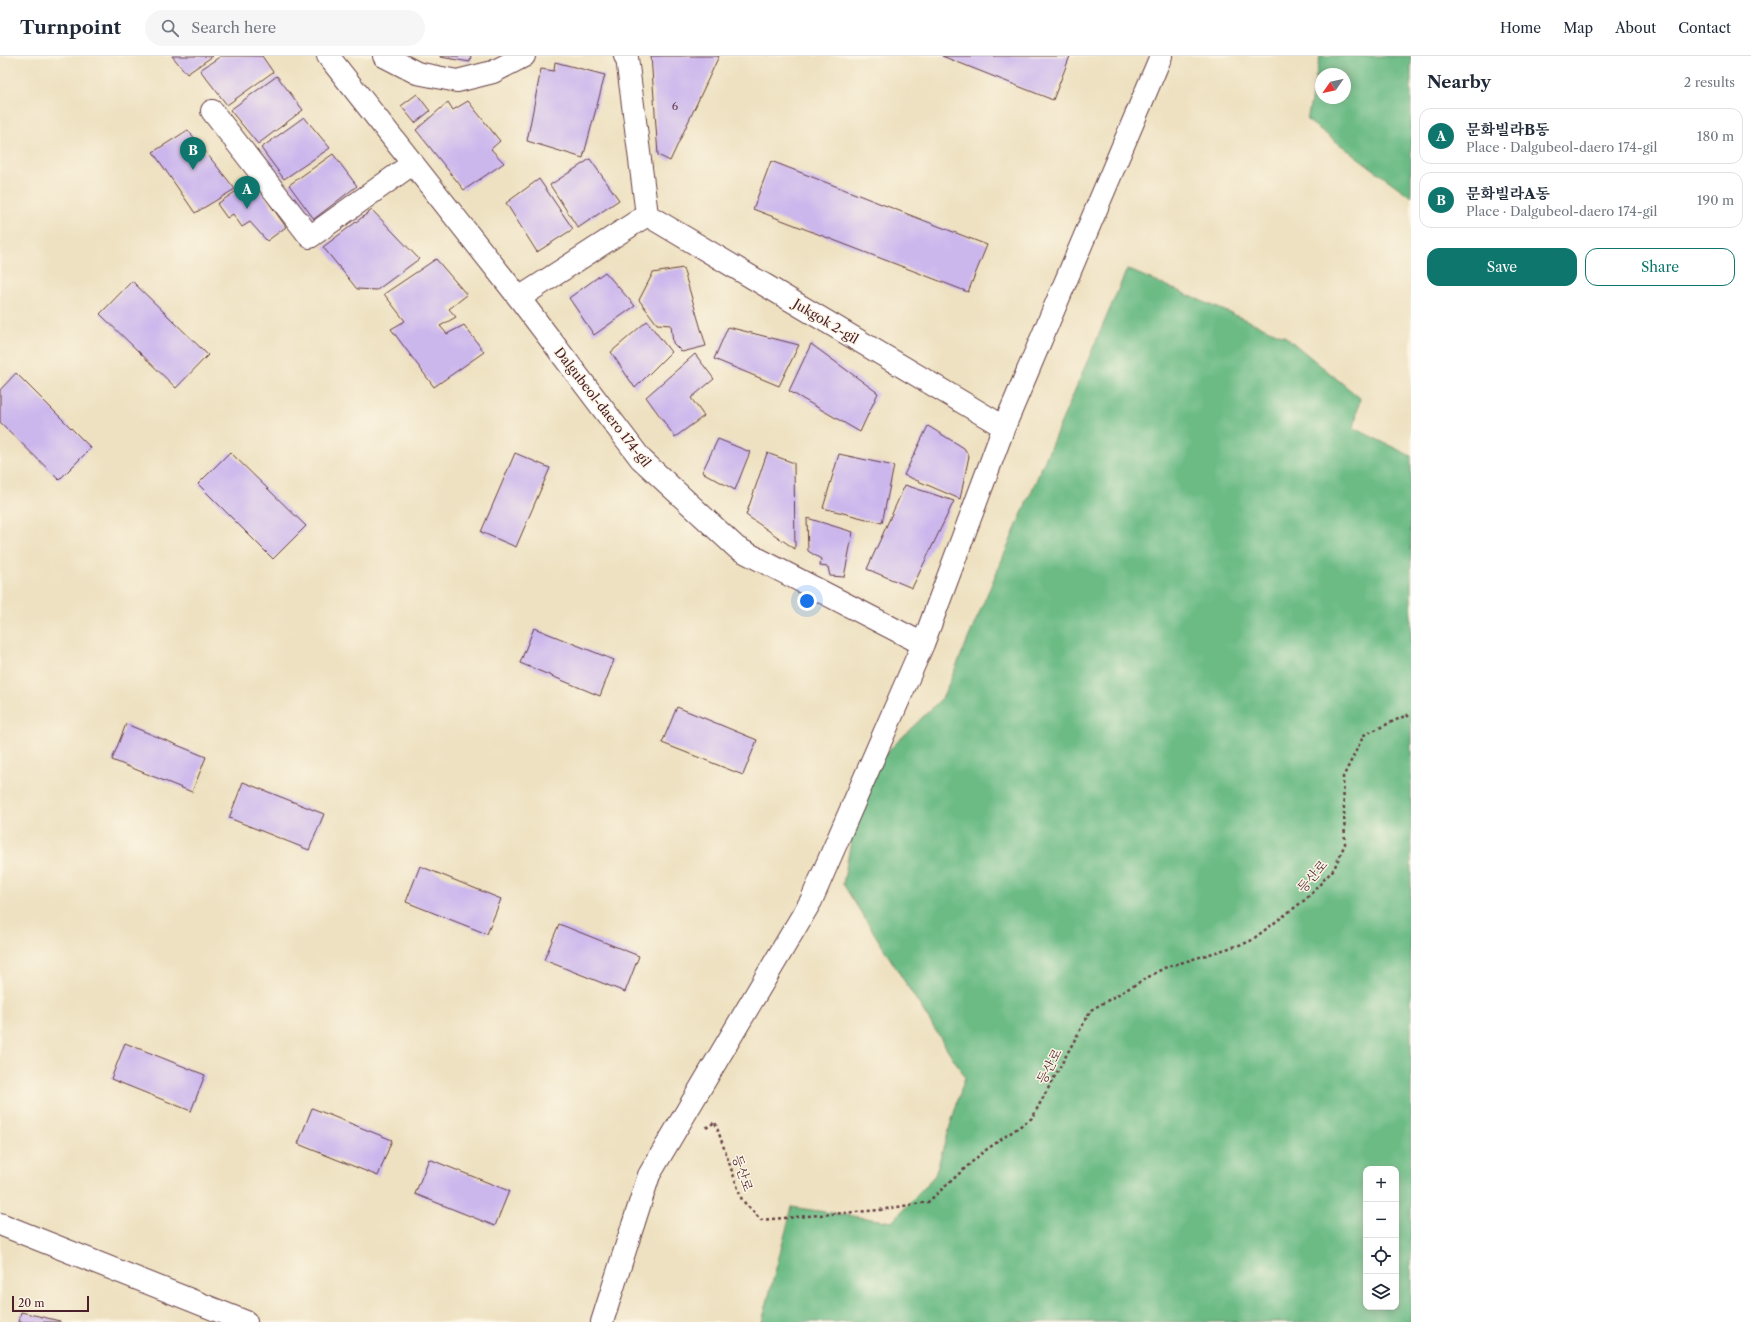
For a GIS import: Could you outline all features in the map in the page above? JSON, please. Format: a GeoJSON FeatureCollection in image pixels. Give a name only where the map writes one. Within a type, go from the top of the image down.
{"type":"FeatureCollection","features":[{"type":"Feature","properties":{"kind":"street","name":"Dalgubeol-daero 174-gil"},"geometry":{"type":"LineString","coordinates":[[328,56],[518,298],[641,459],[737,548],[923,644]]}},
{"type":"Feature","properties":{"kind":"street"},"geometry":{"type":"LineString","coordinates":[[384,56],[417,73],[457,82],[493,72],[524,56]]}},
{"type":"Feature","properties":{"kind":"street"},"geometry":{"type":"LineString","coordinates":[[518,298],[647,215],[627,58],[625,56]]}},
{"type":"Feature","properties":{"kind":"street"},"geometry":{"type":"LineString","coordinates":[[602,1322],[649,1175],[811,901],[923,644],[1004,427],[1161,56]]}},
{"type":"Feature","properties":{"kind":"street"},"geometry":{"type":"LineString","coordinates":[[212,111],[310,237],[412,164]]}},
{"type":"Feature","properties":{"kind":"street","name":"Jukgok 2-gil"},"geometry":{"type":"LineString","coordinates":[[647,215],[1004,427]]}},
{"type":"Feature","properties":{"kind":"street"},"geometry":{"type":"LineString","coordinates":[[0,1224],[246,1322]]}},
{"type":"Feature","properties":{"kind":"path","name":"등산로"},"geometry":{"type":"LineString","coordinates":[[705,1129],[715,1122],[742,1200],[761,1220],[879,1210],[928,1202],[982,1152],[1032,1118],[1091,1010],[1164,968],[1249,942],[1306,900],[1334,869],[1345,844],[1343,776],[1364,735],[1408,715],[1411,718]]}},
{"type":"Feature","properties":{"kind":"green space"},"geometry":{"type":"Polygon","coordinates":[[[1320,56],[1411,56],[1411,197],[1307,120],[1315,81],[1315,104],[1351,104],[1351,68],[1318,68],[1320,56]]]}},
{"type":"Feature","properties":{"kind":"green space"},"geometry":{"type":"Polygon","coordinates":[[[1127,269],[1286,337],[1360,398],[1354,428],[1411,456],[1411,1322],[762,1322],[792,1207],[892,1222],[935,1175],[965,1077],[843,884],[863,776],[943,697],[1127,269]]]}},
{"type":"Feature","properties":{"kind":"building"},"geometry":{"type":"Polygon","coordinates":[[[172,56],[213,56],[187,74],[172,56]]]}},
{"type":"Feature","properties":{"kind":"building"},"geometry":{"type":"Polygon","coordinates":[[[221,56],[262,56],[273,72],[227,105],[200,70],[221,56]]]}},
{"type":"Feature","properties":{"kind":"building"},"geometry":{"type":"Polygon","coordinates":[[[440,56],[471,56],[470,62],[440,56]]]}},
{"type":"Feature","properties":{"kind":"building"},"geometry":{"type":"Polygon","coordinates":[[[651,56],[719,56],[670,161],[658,155],[651,56]]]}},
{"type":"Feature","properties":{"kind":"building"},"geometry":{"type":"Polygon","coordinates":[[[942,56],[1070,56],[1053,100],[942,56]]]}},
{"type":"Feature","properties":{"kind":"building"},"geometry":{"type":"Polygon","coordinates":[[[555,62],[605,75],[583,158],[527,141],[541,69],[554,71],[555,62]]]}},
{"type":"Feature","properties":{"kind":"building"},"geometry":{"type":"Polygon","coordinates":[[[277,76],[303,110],[258,144],[230,110],[277,76]]]}},
{"type":"Feature","properties":{"kind":"building"},"geometry":{"type":"Polygon","coordinates":[[[417,94],[430,111],[415,123],[401,106],[417,94]]]}},
{"type":"Feature","properties":{"kind":"building"},"geometry":{"type":"Polygon","coordinates":[[[468,101],[500,141],[491,149],[504,163],[464,190],[416,130],[448,102],[453,110],[468,101]]]}},
{"type":"Feature","properties":{"kind":"building"},"geometry":{"type":"Polygon","coordinates":[[[304,117],[330,148],[284,179],[261,148],[304,117]]]}},
{"type":"Feature","properties":{"kind":"building"},"geometry":{"type":"Polygon","coordinates":[[[188,130],[235,189],[195,213],[153,152],[188,130]]]}},
{"type":"Feature","properties":{"kind":"building"},"geometry":{"type":"Polygon","coordinates":[[[333,154],[357,186],[314,219],[289,185],[333,154]]]}},
{"type":"Feature","properties":{"kind":"building"},"geometry":{"type":"Polygon","coordinates":[[[590,159],[619,200],[578,228],[550,185],[590,159]]]}},
{"type":"Feature","properties":{"kind":"building"},"geometry":{"type":"Polygon","coordinates":[[[771,161],[987,245],[968,292],[753,209],[771,161]]]}},
{"type":"Feature","properties":{"kind":"building"},"geometry":{"type":"Polygon","coordinates":[[[539,179],[573,229],[537,252],[506,203],[539,179]]]}},
{"type":"Feature","properties":{"kind":"building"},"geometry":{"type":"Polygon","coordinates":[[[253,180],[286,227],[267,241],[250,222],[242,227],[233,214],[227,218],[217,204],[253,180]]]}},
{"type":"Feature","properties":{"kind":"building"},"geometry":{"type":"Polygon","coordinates":[[[372,210],[419,259],[377,290],[357,289],[323,247],[372,210]]]}},
{"type":"Feature","properties":{"kind":"building"},"geometry":{"type":"Polygon","coordinates":[[[436,259],[467,295],[449,309],[456,317],[440,326],[447,334],[464,325],[484,352],[434,387],[391,329],[405,321],[384,294],[436,259]]]}},
{"type":"Feature","properties":{"kind":"building"},"geometry":{"type":"Polygon","coordinates":[[[683,268],[706,346],[682,352],[673,343],[671,325],[657,324],[639,300],[653,273],[683,268]]]}},
{"type":"Feature","properties":{"kind":"building"},"geometry":{"type":"Polygon","coordinates":[[[605,272],[635,306],[594,335],[569,298],[605,272]]]}},
{"type":"Feature","properties":{"kind":"building"},"geometry":{"type":"Polygon","coordinates":[[[132,281],[208,355],[176,388],[100,314],[132,281]]]}},
{"type":"Feature","properties":{"kind":"building"},"geometry":{"type":"Polygon","coordinates":[[[647,321],[671,352],[635,388],[611,352],[647,321]]]}},
{"type":"Feature","properties":{"kind":"building"},"geometry":{"type":"Polygon","coordinates":[[[728,327],[799,345],[779,386],[714,359],[728,327]]]}},
{"type":"Feature","properties":{"kind":"building"},"geometry":{"type":"Polygon","coordinates":[[[811,344],[878,393],[860,432],[789,391],[811,344]]]}},
{"type":"Feature","properties":{"kind":"building"},"geometry":{"type":"Polygon","coordinates":[[[695,354],[714,379],[691,398],[704,416],[675,437],[646,397],[695,354]]]}},
{"type":"Feature","properties":{"kind":"building"},"geometry":{"type":"Polygon","coordinates":[[[16,373],[91,448],[59,480],[0,422],[0,390],[16,373]]]}},
{"type":"Feature","properties":{"kind":"building"},"geometry":{"type":"Polygon","coordinates":[[[928,426],[964,448],[969,456],[960,499],[904,475],[928,426]]]}},
{"type":"Feature","properties":{"kind":"building"},"geometry":{"type":"Polygon","coordinates":[[[718,439],[750,452],[735,490],[702,472],[718,439]]]}},
{"type":"Feature","properties":{"kind":"building"},"geometry":{"type":"Polygon","coordinates":[[[230,452],[306,526],[273,559],[198,484],[230,452]]]}},
{"type":"Feature","properties":{"kind":"building"},"geometry":{"type":"Polygon","coordinates":[[[515,453],[550,468],[516,547],[481,532],[515,453]]]}},
{"type":"Feature","properties":{"kind":"building"},"geometry":{"type":"Polygon","coordinates":[[[767,453],[794,463],[795,549],[746,515],[767,453]]]}},
{"type":"Feature","properties":{"kind":"building"},"geometry":{"type":"Polygon","coordinates":[[[839,454],[894,466],[882,523],[823,508],[839,454]]]}},
{"type":"Feature","properties":{"kind":"building"},"geometry":{"type":"Polygon","coordinates":[[[905,485],[954,501],[912,588],[867,569],[905,485]]]}},
{"type":"Feature","properties":{"kind":"building"},"geometry":{"type":"Polygon","coordinates":[[[807,518],[853,532],[844,577],[830,576],[828,567],[820,566],[821,559],[808,551],[807,518]]]}},
{"type":"Feature","properties":{"kind":"building"},"geometry":{"type":"Polygon","coordinates":[[[534,628],[614,660],[600,696],[520,663],[534,628]]]}},
{"type":"Feature","properties":{"kind":"building"},"geometry":{"type":"Polygon","coordinates":[[[677,707],[757,740],[743,775],[662,743],[677,707]]]}},
{"type":"Feature","properties":{"kind":"building"},"geometry":{"type":"Polygon","coordinates":[[[126,724],[206,757],[192,792],[112,760],[126,724]]]}},
{"type":"Feature","properties":{"kind":"building"},"geometry":{"type":"Polygon","coordinates":[[[243,782],[324,814],[309,850],[229,818],[243,782]]]}},
{"type":"Feature","properties":{"kind":"building"},"geometry":{"type":"Polygon","coordinates":[[[420,866],[501,899],[487,934],[406,902],[420,866]]]}},
{"type":"Feature","properties":{"kind":"building"},"geometry":{"type":"Polygon","coordinates":[[[559,924],[639,956],[625,992],[544,960],[559,924]]]}},
{"type":"Feature","properties":{"kind":"building"},"geometry":{"type":"Polygon","coordinates":[[[125,1043],[205,1075],[191,1111],[111,1079],[125,1043]]]}},
{"type":"Feature","properties":{"kind":"building"},"geometry":{"type":"Polygon","coordinates":[[[312,1108],[392,1140],[378,1176],[298,1144],[312,1108]]]}},
{"type":"Feature","properties":{"kind":"building"},"geometry":{"type":"Polygon","coordinates":[[[429,1159],[509,1191],[495,1226],[415,1194],[429,1159]]]}},
{"type":"Feature","properties":{"kind":"building"},"geometry":{"type":"Polygon","coordinates":[[[21,1312],[60,1321],[60,1322],[19,1322],[21,1312]]]}},
{"type":"Feature","properties":{"kind":"place","name":"문화빌라A동"},"geometry":{"type":"Point","coordinates":[193,170]}},
{"type":"Feature","properties":{"kind":"place","name":"문화빌라B동"},"geometry":{"type":"Point","coordinates":[247,209]}}]}
